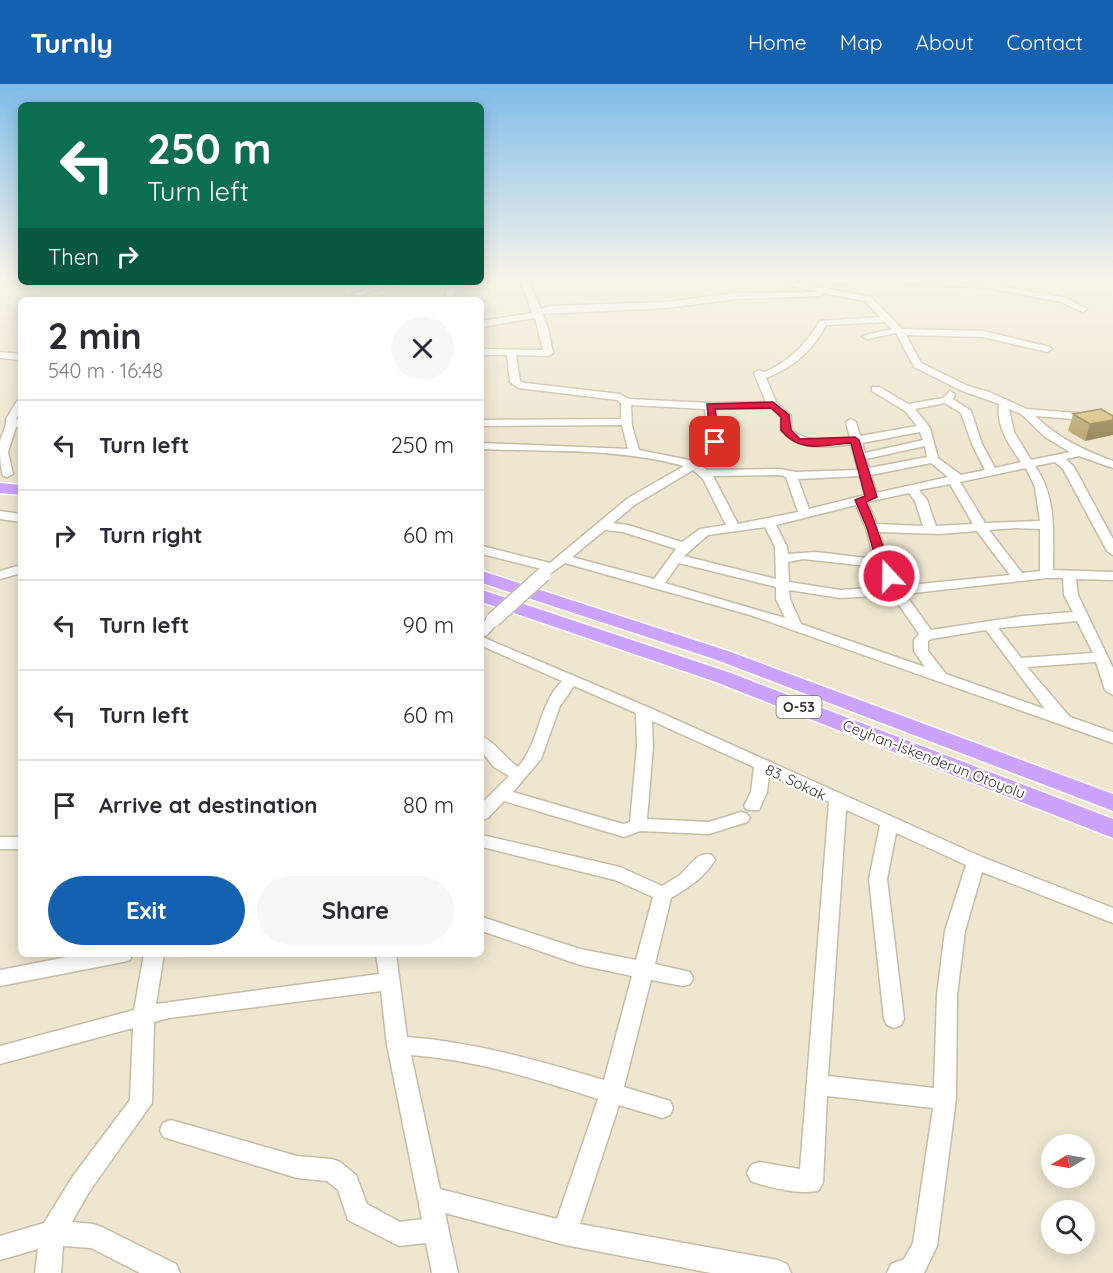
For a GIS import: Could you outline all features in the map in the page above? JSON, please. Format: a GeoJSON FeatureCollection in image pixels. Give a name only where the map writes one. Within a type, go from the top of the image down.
{"type":"FeatureCollection","features":[{"type":"Feature","properties":{"kind":"highway","name":"Ceyhan-İskenderun Otoyolu"},"geometry":{"type":"LineString","coordinates":[[484,578],[568,602],[703,650],[904,723],[1113,803]]}},
{"type":"Feature","properties":{"kind":"highway","name":"Ceyhan-İskenderun Otoyolu"},"geometry":{"type":"LineString","coordinates":[[484,597],[554,618],[893,742],[1113,830]]}},
{"type":"Feature","properties":{"kind":"street"},"geometry":{"type":"LineString","coordinates":[[484,352],[548,353],[545,332]]}},
{"type":"Feature","properties":{"kind":"street"},"geometry":{"type":"LineString","coordinates":[[817,332],[807,350],[781,369],[760,375],[773,405],[786,417],[786,430],[797,442],[805,444],[855,440],[925,428]]}},
{"type":"Feature","properties":{"kind":"street"},"geometry":{"type":"LineString","coordinates":[[867,336],[889,332]]}},
{"type":"Feature","properties":{"kind":"street"},"geometry":{"type":"LineString","coordinates":[[900,332],[917,365],[964,388],[1005,402],[1025,412],[1049,435],[1080,453],[1113,465]]}},
{"type":"Feature","properties":{"kind":"street"},"geometry":{"type":"LineString","coordinates":[[941,332],[983,334],[1043,348],[1046,336]]}},
{"type":"Feature","properties":{"kind":"street"},"geometry":{"type":"LineString","coordinates":[[511,352],[515,382],[523,386],[614,395],[627,402],[710,406],[773,405]]}},
{"type":"Feature","properties":{"kind":"street"},"geometry":{"type":"LineString","coordinates":[[0,355],[18,357]]}},
{"type":"Feature","properties":{"kind":"street"},"geometry":{"type":"LineString","coordinates":[[947,400],[949,394],[964,388]]}},
{"type":"Feature","properties":{"kind":"street"},"geometry":{"type":"LineString","coordinates":[[876,389],[909,407],[925,428],[933,459],[956,479],[981,527],[1018,577]]}},
{"type":"Feature","properties":{"kind":"street"},"geometry":{"type":"LineString","coordinates":[[909,407],[947,400],[966,411],[977,444],[991,471]]}},
{"type":"Feature","properties":{"kind":"street"},"geometry":{"type":"LineString","coordinates":[[627,402],[627,422],[634,452]]}},
{"type":"Feature","properties":{"kind":"street"},"geometry":{"type":"LineString","coordinates":[[1005,402],[1002,410],[1007,425],[1043,490],[1047,574]]}},
{"type":"Feature","properties":{"kind":"street"},"geometry":{"type":"LineString","coordinates":[[710,406],[715,450]]}},
{"type":"Feature","properties":{"kind":"street"},"geometry":{"type":"LineString","coordinates":[[7,478],[2,452],[16,424],[11,419],[18,408]]}},
{"type":"Feature","properties":{"kind":"street"},"geometry":{"type":"LineString","coordinates":[[1025,412],[1113,419]]}},
{"type":"Feature","properties":{"kind":"street"},"geometry":{"type":"LineString","coordinates":[[484,423],[627,422]]}},
{"type":"Feature","properties":{"kind":"street"},"geometry":{"type":"LineString","coordinates":[[851,422],[882,564],[895,589],[927,635]]}},
{"type":"Feature","properties":{"kind":"street"},"geometry":{"type":"LineString","coordinates":[[860,457],[930,442]]}},
{"type":"Feature","properties":{"kind":"street"},"geometry":{"type":"LineString","coordinates":[[484,446],[594,448],[634,452],[692,466],[705,473],[780,472],[792,477],[801,474],[863,473],[933,459]]}},
{"type":"Feature","properties":{"kind":"street"},"geometry":{"type":"LineString","coordinates":[[657,584],[680,553],[704,532],[733,526],[769,523],[866,499],[1080,453]]}},
{"type":"Feature","properties":{"kind":"street"},"geometry":{"type":"LineString","coordinates":[[1056,457],[1068,467],[1113,551]]}},
{"type":"Feature","properties":{"kind":"street"},"geometry":{"type":"LineString","coordinates":[[484,630],[552,566],[632,501],[692,466]]}},
{"type":"Feature","properties":{"kind":"street"},"geometry":{"type":"LineString","coordinates":[[705,473],[733,526]]}},
{"type":"Feature","properties":{"kind":"street"},"geometry":{"type":"LineString","coordinates":[[792,477],[806,515]]}},
{"type":"Feature","properties":{"kind":"street"},"geometry":{"type":"LineString","coordinates":[[912,489],[921,500],[931,530]]}},
{"type":"Feature","properties":{"kind":"street"},"geometry":{"type":"LineString","coordinates":[[0,515],[18,518]]}},
{"type":"Feature","properties":{"kind":"street"},"geometry":{"type":"LineString","coordinates":[[769,523],[781,547],[784,592],[795,625]]}},
{"type":"Feature","properties":{"kind":"street"},"geometry":{"type":"LineString","coordinates":[[873,528],[931,530],[1045,525]]}},
{"type":"Feature","properties":{"kind":"street"},"geometry":{"type":"LineString","coordinates":[[601,526],[624,528],[680,553],[784,592],[840,594],[945,587],[1047,574],[1113,576]]}},
{"type":"Feature","properties":{"kind":"street"},"geometry":{"type":"LineString","coordinates":[[484,550],[552,566],[657,584],[755,612],[875,652],[1113,738]]}},
{"type":"Feature","properties":{"kind":"street"},"geometry":{"type":"LineString","coordinates":[[782,560],[788,557],[830,558],[882,564]]}},
{"type":"Feature","properties":{"kind":"street"},"geometry":{"type":"LineString","coordinates":[[0,574],[18,570]]}},
{"type":"Feature","properties":{"kind":"street"},"geometry":{"type":"LineString","coordinates":[[1069,576],[1071,595],[1102,657],[1113,690]]}},
{"type":"Feature","properties":{"kind":"street"},"geometry":{"type":"LineString","coordinates":[[755,612],[784,592]]}},
{"type":"Feature","properties":{"kind":"street"},"geometry":{"type":"LineString","coordinates":[[939,675],[921,651],[921,640],[927,635],[989,625],[1082,616]]}},
{"type":"Feature","properties":{"kind":"street"},"geometry":{"type":"LineString","coordinates":[[989,625],[1037,690],[1065,721]]}},
{"type":"Feature","properties":{"kind":"street","name":"83. Sokak"},"geometry":{"type":"LineString","coordinates":[[484,642],[644,711],[976,862],[1113,916]]}},
{"type":"Feature","properties":{"kind":"street"},"geometry":{"type":"LineString","coordinates":[[875,652],[921,651]]}},
{"type":"Feature","properties":{"kind":"street"},"geometry":{"type":"LineString","coordinates":[[1019,663],[1102,657]]}},
{"type":"Feature","properties":{"kind":"street"},"geometry":{"type":"LineString","coordinates":[[484,812],[532,761],[548,722],[552,704],[572,680]]}},
{"type":"Feature","properties":{"kind":"street"},"geometry":{"type":"LineString","coordinates":[[1021,705],[1037,690]]}},
{"type":"Feature","properties":{"kind":"street"},"geometry":{"type":"LineString","coordinates":[[638,825],[645,747],[644,711]]}},
{"type":"Feature","properties":{"kind":"street"},"geometry":{"type":"LineString","coordinates":[[484,744],[500,763],[518,774]]}},
{"type":"Feature","properties":{"kind":"street"},"geometry":{"type":"LineString","coordinates":[[499,794],[624,831],[638,825],[709,828],[747,812],[759,792],[762,766]]}},
{"type":"Feature","properties":{"kind":"street"},"geometry":{"type":"LineString","coordinates":[[759,1173],[811,1182],[816,1085],[838,801]]}},
{"type":"Feature","properties":{"kind":"street"},"geometry":{"type":"LineString","coordinates":[[889,824],[878,879],[894,1019]]}},
{"type":"Feature","properties":{"kind":"street"},"geometry":{"type":"LineString","coordinates":[[484,841],[620,874],[663,894]]}},
{"type":"Feature","properties":{"kind":"street"},"geometry":{"type":"LineString","coordinates":[[566,1233],[611,1094],[663,894],[687,880],[706,860]]}},
{"type":"Feature","properties":{"kind":"street"},"geometry":{"type":"LineString","coordinates":[[900,1273],[912,1269],[925,1246],[945,1099],[947,995],[955,931],[976,862]]}},
{"type":"Feature","properties":{"kind":"street"},"geometry":{"type":"LineString","coordinates":[[484,925],[580,957],[683,978]]}},
{"type":"Feature","properties":{"kind":"street"},"geometry":{"type":"LineString","coordinates":[[0,978],[108,957]]}},
{"type":"Feature","properties":{"kind":"street"},"geometry":{"type":"LineString","coordinates":[[48,1273],[52,1233],[81,1184],[141,1103],[144,1014],[154,957]]}},
{"type":"Feature","properties":{"kind":"street"},"geometry":{"type":"LineString","coordinates":[[387,957],[398,1046],[438,1230],[445,1273]]}},
{"type":"Feature","properties":{"kind":"street"},"geometry":{"type":"LineString","coordinates":[[0,1055],[144,1014],[391,981]]}},
{"type":"Feature","properties":{"kind":"street"},"geometry":{"type":"LineString","coordinates":[[398,1046],[448,1049],[517,1065],[662,1108]]}},
{"type":"Feature","properties":{"kind":"street"},"geometry":{"type":"LineString","coordinates":[[816,1085],[945,1099]]}},
{"type":"Feature","properties":{"kind":"street"},"geometry":{"type":"LineString","coordinates":[[171,1130],[297,1167],[332,1170],[348,1183],[357,1212],[374,1223],[399,1234],[438,1230]]}},
{"type":"Feature","properties":{"kind":"street"},"geometry":{"type":"LineString","coordinates":[[430,1198],[566,1233],[778,1273]]}},
{"type":"Feature","properties":{"kind":"street"},"geometry":{"type":"LineString","coordinates":[[0,1248],[52,1233],[93,1236],[167,1273]]}},
{"type":"Feature","properties":{"kind":"building"},"geometry":{"type":"Polygon","coordinates":[[[1101,409],[1113,416],[1113,420],[1090,424],[1073,414],[1101,409]]]}},
{"type":"Feature","properties":{"kind":"route"},"geometry":{"type":"LineString","coordinates":[[715,442],[713,412],[710,406],[773,405],[786,417],[788,423],[786,430],[789,436],[797,442],[805,444],[855,440],[871,497],[860,500],[873,528],[882,564],[889,576]]}}]}
